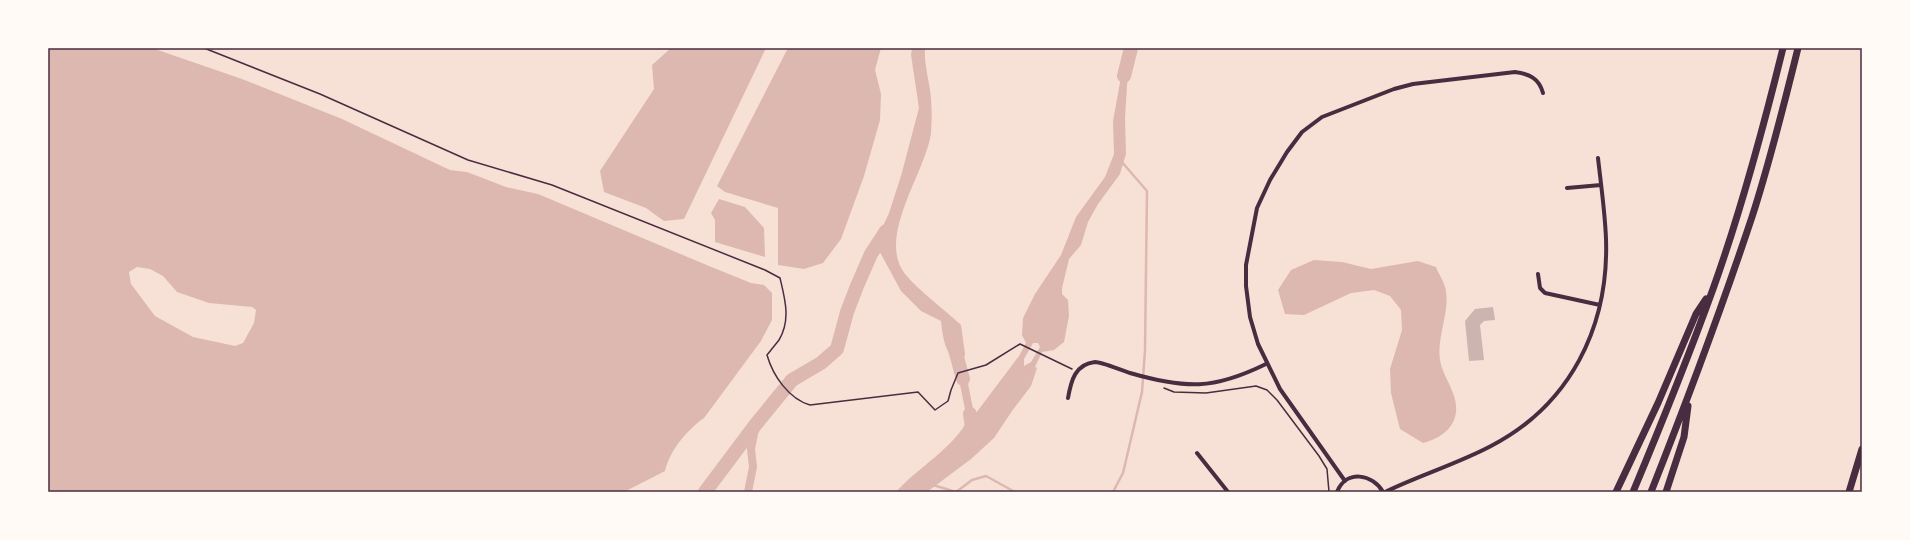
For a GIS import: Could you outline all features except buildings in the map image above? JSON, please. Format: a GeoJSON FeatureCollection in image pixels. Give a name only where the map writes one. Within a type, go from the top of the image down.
{"type":"FeatureCollection","features":[{"type":"Feature","properties":{"kind":"main road"},"geometry":{"type":"LineString","coordinates":[[1633,492],[1680,377],[1713,288],[1768,111],[1782,48]]}},
{"type":"Feature","properties":{"kind":"main road"},"geometry":{"type":"LineString","coordinates":[[1652,492],[1689,396],[1752,216],[1782,114],[1798,48]]}},
{"type":"Feature","properties":{"kind":"main road"},"geometry":{"type":"LineString","coordinates":[[1616,492],[1658,403],[1696,314],[1713,288]]}},
{"type":"Feature","properties":{"kind":"main road"},"geometry":{"type":"LineString","coordinates":[[1666,492],[1684,437],[1689,396]]}},
{"type":"Feature","properties":{"kind":"main road"},"geometry":{"type":"LineString","coordinates":[[1849,492],[1862,449]]}},
{"type":"Feature","properties":{"kind":"street"},"geometry":{"type":"LineString","coordinates":[[1345,481],[1280,389],[1266,364],[1250,317],[1246,286],[1246,265],[1257,208],[1270,180],[1287,152],[1302,132],[1322,117],[1394,89],[1413,84],[1515,72],[1526,74],[1536,79],[1543,92]]}},
{"type":"Feature","properties":{"kind":"street"},"geometry":{"type":"LineString","coordinates":[[1337,492],[1345,481],[1354,477],[1364,476],[1373,479],[1380,485],[1384,492],[1491,446],[1538,413],[1555,397],[1567,381],[1583,354],[1594,328],[1603,291],[1606,245],[1598,158]]}},
{"type":"Feature","properties":{"kind":"street"},"geometry":{"type":"LineString","coordinates":[[1567,188],[1601,185]]}},
{"type":"Feature","properties":{"kind":"street"},"geometry":{"type":"LineString","coordinates":[[1538,274],[1540,288],[1545,293],[1600,305]]}},
{"type":"Feature","properties":{"kind":"street"},"geometry":{"type":"LineString","coordinates":[[1068,398],[1075,374],[1088,364],[1097,362],[1160,384],[1176,385],[1209,384],[1232,379],[1266,364]]}},
{"type":"Feature","properties":{"kind":"street"},"geometry":{"type":"LineString","coordinates":[[1197,453],[1228,492]]}},
{"type":"Feature","properties":{"kind":"path"},"geometry":{"type":"LineString","coordinates":[[204,48],[320,94],[468,160],[552,185],[765,270],[780,278],[786,299],[786,321],[779,340],[768,355],[771,369],[781,383],[800,402],[810,405],[918,392],[934,410],[948,401],[958,374],[970,372],[986,365],[1020,344],[1046,357]]}},
{"type":"Feature","properties":{"kind":"path"},"geometry":{"type":"LineString","coordinates":[[1160,384],[1174,392],[1206,393],[1256,386],[1267,390],[1277,400],[1319,456],[1326,469],[1330,486],[1329,492]]}},
{"type":"Feature","properties":{"kind":"shaded area"},"geometry":{"type":"Polygon","coordinates":[[[48,48],[152,48],[242,79],[342,119],[450,170],[467,172],[506,187],[538,194],[751,283],[764,285],[772,293],[772,320],[761,341],[704,418],[691,428],[680,441],[667,463],[665,471],[624,492],[48,492],[48,48]],[[137,267],[129,272],[131,284],[155,316],[193,337],[235,346],[243,343],[254,323],[256,310],[252,307],[209,303],[177,292],[163,276],[150,269],[137,267]]]}},
{"type":"Feature","properties":{"kind":"shaded area"},"geometry":{"type":"Polygon","coordinates":[[[671,48],[766,48],[684,219],[664,221],[646,208],[604,192],[600,171],[654,89],[652,65],[671,48]]]}},
{"type":"Feature","properties":{"kind":"shaded area"},"geometry":{"type":"Polygon","coordinates":[[[788,48],[881,48],[875,70],[881,94],[880,120],[864,176],[841,239],[823,263],[804,269],[778,265],[778,208],[725,192],[717,186],[788,48]]]}},
{"type":"Feature","properties":{"kind":"shaded area"},"geometry":{"type":"Polygon","coordinates":[[[912,48],[925,48],[931,101],[931,133],[921,166],[905,204],[899,223],[896,242],[898,259],[905,274],[911,281],[961,325],[965,354],[963,364],[958,365],[950,355],[945,345],[941,321],[921,311],[901,291],[875,243],[889,213],[901,176],[919,108],[911,55],[912,48]]]}},
{"type":"Feature","properties":{"kind":"shaded area"},"geometry":{"type":"Polygon","coordinates":[[[1129,54],[1125,118],[1126,154],[1120,174],[1098,204],[1088,222],[1081,245],[1069,259],[1062,288],[1062,294],[1068,300],[1069,316],[1064,342],[1054,350],[1042,352],[1035,367],[1037,368],[1031,386],[994,438],[971,459],[927,492],[896,492],[904,483],[954,439],[968,419],[973,418],[1019,356],[1026,343],[1022,335],[1023,318],[1035,294],[1061,255],[1076,217],[1105,177],[1114,154],[1113,121],[1121,77],[1129,54]],[[1033,343],[1024,359],[1024,366],[1031,362],[1040,347],[1038,343],[1033,343]]]}},
{"type":"Feature","properties":{"kind":"shaded area"},"geometry":{"type":"Polygon","coordinates":[[[719,199],[745,207],[764,228],[765,257],[715,242],[715,220],[711,213],[719,199]]]}},
{"type":"Feature","properties":{"kind":"shaded area"},"geometry":{"type":"Polygon","coordinates":[[[1314,260],[1342,262],[1371,269],[1418,261],[1436,267],[1443,282],[1447,302],[1440,341],[1440,360],[1453,392],[1456,405],[1455,418],[1452,424],[1449,429],[1440,436],[1423,443],[1400,429],[1391,393],[1390,369],[1402,330],[1401,310],[1390,296],[1374,290],[1351,293],[1304,315],[1285,314],[1278,290],[1291,270],[1314,260]]]}},
{"type":"Feature","properties":{"kind":"waterway"},"geometry":{"type":"LineString","coordinates":[[1124,76],[1131,48]]}},
{"type":"Feature","properties":{"kind":"waterway"},"geometry":{"type":"LineString","coordinates":[[1113,492],[1123,473],[1142,392],[1145,350],[1147,191],[1121,161]]}},
{"type":"Feature","properties":{"kind":"waterway"},"geometry":{"type":"LineString","coordinates":[[705,492],[756,424],[792,380],[821,363],[837,349],[847,312],[857,286],[871,254],[886,231]]}},
{"type":"Feature","properties":{"kind":"waterway"},"geometry":{"type":"LineString","coordinates":[[954,346],[963,379]]}},
{"type":"Feature","properties":{"kind":"waterway"},"geometry":{"type":"LineString","coordinates":[[963,379],[970,414]]}},
{"type":"Feature","properties":{"kind":"waterway"},"geometry":{"type":"LineString","coordinates":[[970,414],[973,434]]}},
{"type":"Feature","properties":{"kind":"waterway"},"geometry":{"type":"LineString","coordinates":[[748,492],[753,467],[751,449],[756,424]]}},
{"type":"Feature","properties":{"kind":"waterway"},"geometry":{"type":"LineString","coordinates":[[933,485],[956,492],[972,480],[986,476],[1015,492]]}}]}
